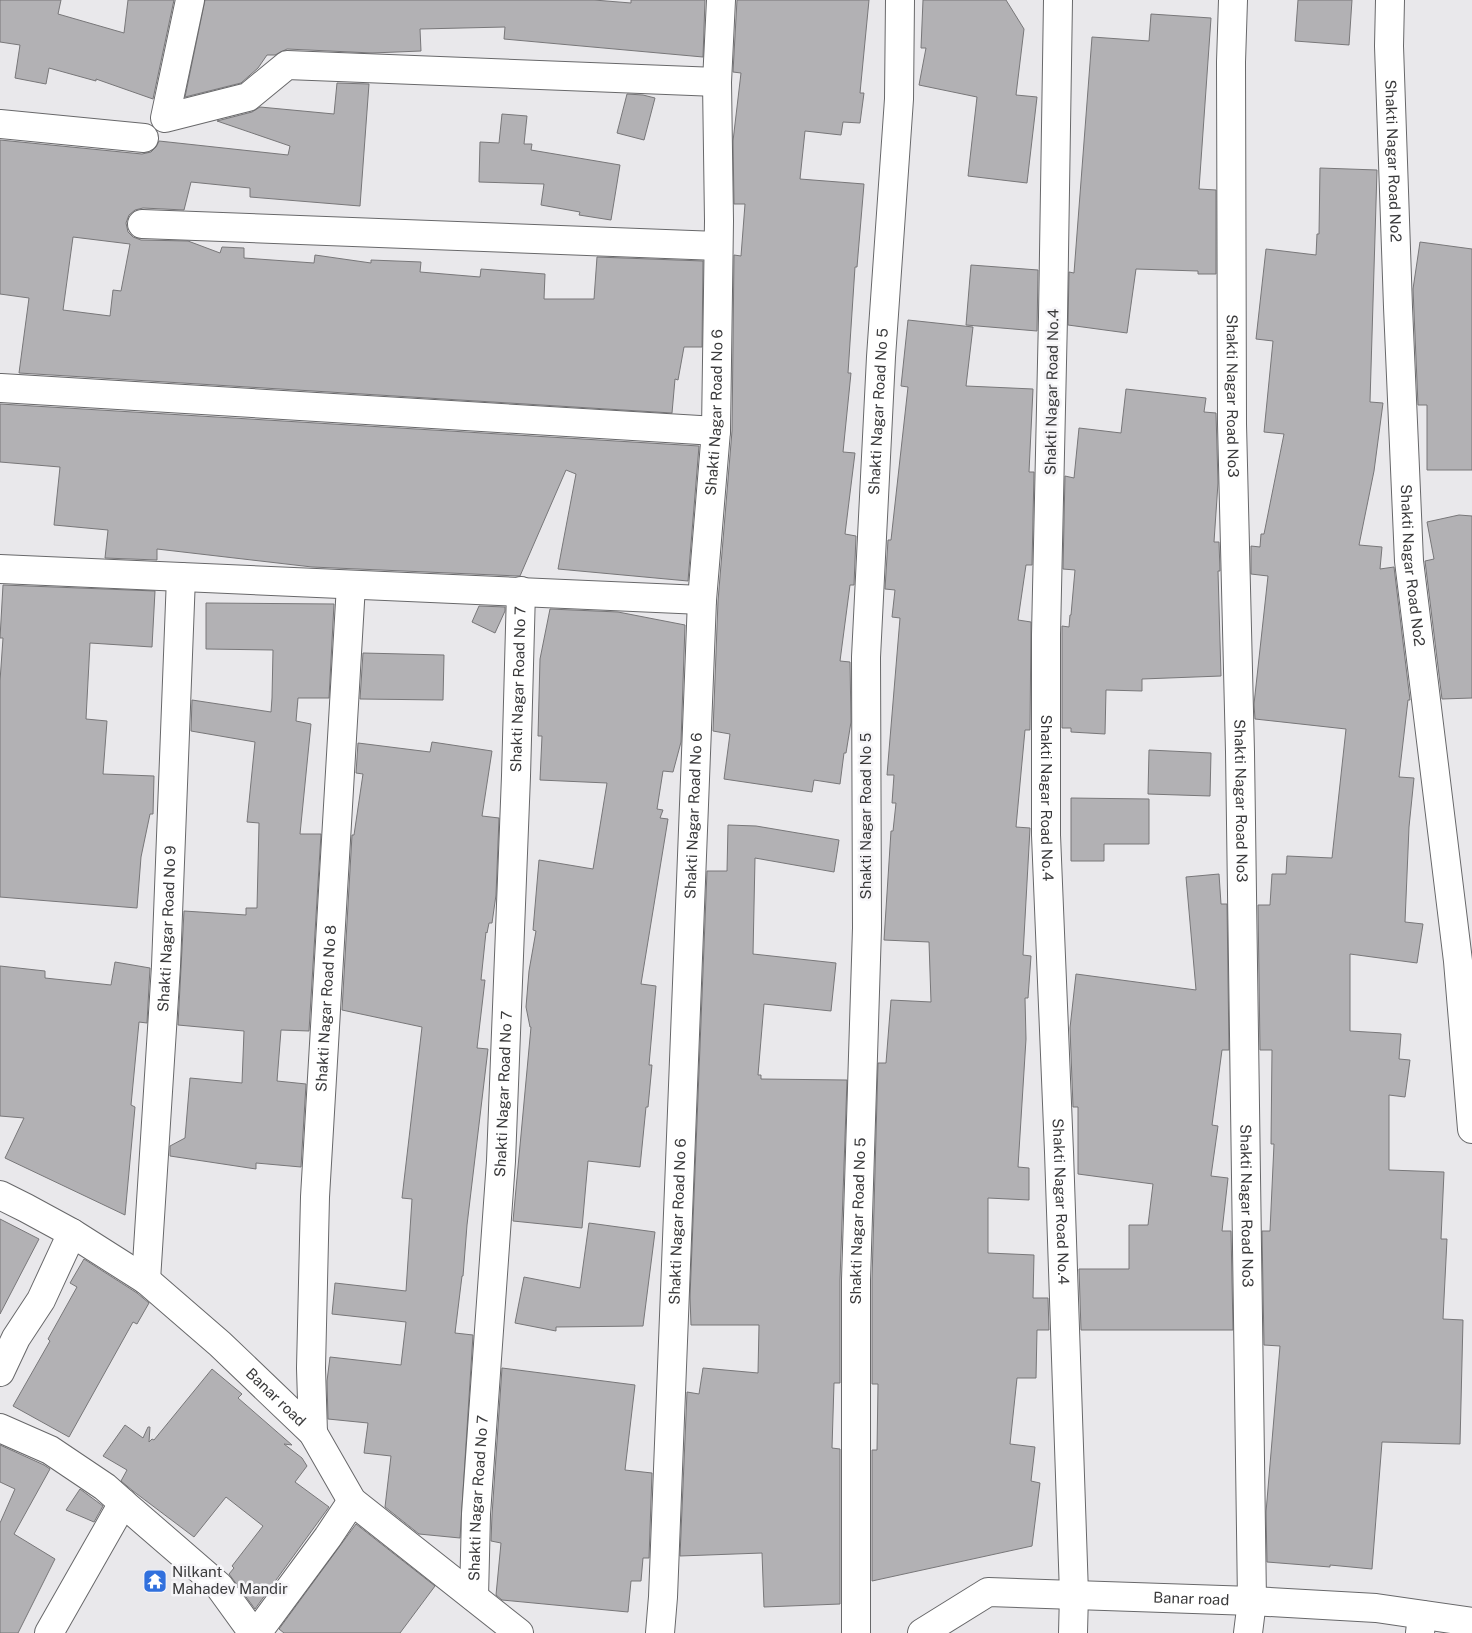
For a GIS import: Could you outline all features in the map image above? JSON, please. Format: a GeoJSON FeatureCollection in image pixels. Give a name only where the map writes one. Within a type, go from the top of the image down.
{"type":"FeatureCollection","features":[{"type":"Feature","properties":{"kind":"street"},"geometry":{"type":"LineString","coordinates":[[190,0],[165,118],[248,97],[287,65],[718,82]]}},
{"type":"Feature","properties":{"kind":"street","name":"Shakti Nagar Road No 6"},"geometry":{"type":"LineString","coordinates":[[660,1633],[702,600],[716,431],[718,82],[721,0]]}},
{"type":"Feature","properties":{"kind":"street","name":"Shakti Nagar Road No 5"},"geometry":{"type":"LineString","coordinates":[[856,1633],[856,1280],[867,928],[866,657],[881,357],[899,99],[900,0]]}},
{"type":"Feature","properties":{"kind":"street","name":"Shakti Nagar Road No.4"},"geometry":{"type":"LineString","coordinates":[[1058,0],[1054,317],[1046,635],[1046,835],[1074,1594],[1073,1633]]}},
{"type":"Feature","properties":{"kind":"street","name":"Shakti Nagar Road No3"},"geometry":{"type":"LineString","coordinates":[[1233,0],[1232,424],[1240,752],[1252,1601],[1248,1633]]}},
{"type":"Feature","properties":{"kind":"street","name":"Shakti Nagar Road No2"},"geometry":{"type":"LineString","coordinates":[[1390,0],[1389,46],[1397,297],[1409,561],[1458,962],[1472,1129]]}},
{"type":"Feature","properties":{"kind":"street"},"geometry":{"type":"LineString","coordinates":[[0,124],[144,138]]}},
{"type":"Feature","properties":{"kind":"street"},"geometry":{"type":"LineString","coordinates":[[142,224],[718,246]]}},
{"type":"Feature","properties":{"kind":"street"},"geometry":{"type":"LineString","coordinates":[[1,388],[716,431]]}},
{"type":"Feature","properties":{"kind":"street"},"geometry":{"type":"LineString","coordinates":[[0,569],[702,600]]}},
{"type":"Feature","properties":{"kind":"street","name":"Shakti Nagar Road No 9"},"geometry":{"type":"LineString","coordinates":[[146,1280],[166,966],[181,577]]}},
{"type":"Feature","properties":{"kind":"street","name":"Shakti Nagar Road No 8"},"geometry":{"type":"LineString","coordinates":[[313,1433],[311,1368],[315,1197],[351,585]]}},
{"type":"Feature","properties":{"kind":"street","name":"Shakti Nagar Road No 7"},"geometry":{"type":"LineString","coordinates":[[474,1597],[476,1514],[501,1161],[521,591]]}},
{"type":"Feature","properties":{"kind":"street","name":"Banar road"},"geometry":{"type":"LineString","coordinates":[[0,1195],[72,1233],[146,1280],[220,1344],[313,1433],[352,1501],[520,1633]]}},
{"type":"Feature","properties":{"kind":"street"},"geometry":{"type":"LineString","coordinates":[[0,1372],[16,1338],[40,1300],[72,1233]]}},
{"type":"Feature","properties":{"kind":"street"},"geometry":{"type":"LineString","coordinates":[[0,1428],[50,1450],[105,1487],[219,1586],[252,1633]]}},
{"type":"Feature","properties":{"kind":"street"},"geometry":{"type":"LineString","coordinates":[[257,1633],[328,1537],[352,1501]]}},
{"type":"Feature","properties":{"kind":"street"},"geometry":{"type":"LineString","coordinates":[[50,1633],[123,1503]]}},
{"type":"Feature","properties":{"kind":"street","name":"Banar road"},"geometry":{"type":"LineString","coordinates":[[922,1633],[988,1592],[1252,1601],[1376,1608],[1421,1624],[1472,1622]]}},
{"type":"Feature","properties":{"kind":"building"},"geometry":{"type":"Polygon","coordinates":[[[0,0],[61,0],[58,14],[124,33],[128,0],[174,0],[153,99],[96,79],[96,81],[49,68],[46,84],[15,78],[20,45],[0,42],[0,0]]]}},
{"type":"Feature","properties":{"kind":"building"},"geometry":{"type":"Polygon","coordinates":[[[205,0],[594,0],[631,3],[631,0],[705,0],[703,57],[504,39],[505,27],[420,29],[421,51],[372,53],[287,49],[275,55],[267,55],[258,68],[241,83],[185,97],[205,0]]]}},
{"type":"Feature","properties":{"kind":"building"},"geometry":{"type":"Polygon","coordinates":[[[737,0],[869,0],[860,93],[864,93],[860,123],[843,122],[841,135],[805,131],[800,179],[864,184],[857,267],[855,267],[848,373],[851,373],[843,452],[855,453],[845,534],[856,536],[854,585],[850,585],[840,661],[850,662],[851,722],[840,784],[814,780],[812,792],[724,779],[730,734],[713,731],[718,601],[732,431],[734,255],[741,256],[745,204],[734,204],[733,141],[741,73],[733,72],[737,0]]]}},
{"type":"Feature","properties":{"kind":"building"},"geometry":{"type":"Polygon","coordinates":[[[923,0],[1006,0],[1024,29],[1016,95],[1037,97],[1027,183],[968,176],[977,97],[919,85],[926,48],[921,48],[923,0]]]}},
{"type":"Feature","properties":{"kind":"building"},"geometry":{"type":"Polygon","coordinates":[[[1298,0],[1352,0],[1349,45],[1295,41],[1298,0]]]}},
{"type":"Feature","properties":{"kind":"building"},"geometry":{"type":"Polygon","coordinates":[[[1151,14],[1211,18],[1199,189],[1216,190],[1216,274],[1198,274],[1198,271],[1136,269],[1127,333],[1068,325],[1069,272],[1074,273],[1092,37],[1149,41],[1151,14]]]}},
{"type":"Feature","properties":{"kind":"building"},"geometry":{"type":"Polygon","coordinates":[[[337,83],[369,84],[360,206],[250,197],[250,188],[191,182],[184,210],[143,208],[135,210],[129,215],[126,223],[128,232],[133,237],[141,240],[188,241],[220,253],[222,247],[244,248],[244,258],[314,263],[315,255],[371,263],[371,260],[421,262],[420,272],[480,277],[481,269],[545,274],[544,299],[594,299],[597,257],[703,261],[702,347],[684,347],[678,380],[675,379],[672,413],[19,373],[29,298],[0,294],[0,140],[142,154],[151,152],[159,141],[288,155],[290,146],[217,121],[252,112],[260,107],[334,114],[337,83]],[[73,237],[63,310],[110,316],[113,290],[121,291],[130,244],[73,237]]]}},
{"type":"Feature","properties":{"kind":"building"},"geometry":{"type":"Polygon","coordinates":[[[627,94],[655,98],[644,140],[617,133],[627,94]]]}},
{"type":"Feature","properties":{"kind":"building"},"geometry":{"type":"Polygon","coordinates":[[[502,114],[527,116],[524,144],[532,144],[531,150],[620,165],[611,220],[579,215],[580,212],[541,205],[544,184],[479,182],[480,142],[499,143],[502,114]]]}},
{"type":"Feature","properties":{"kind":"building"},"geometry":{"type":"Polygon","coordinates":[[[1320,168],[1377,170],[1370,402],[1383,403],[1374,471],[1359,545],[1382,547],[1380,569],[1394,567],[1410,700],[1408,700],[1399,777],[1414,778],[1409,827],[1405,922],[1423,924],[1417,963],[1350,954],[1350,1031],[1401,1034],[1399,1059],[1410,1060],[1405,1097],[1389,1095],[1389,1170],[1444,1172],[1441,1239],[1447,1239],[1443,1319],[1463,1320],[1460,1444],[1382,1442],[1372,1569],[1267,1562],[1266,1512],[1280,1346],[1264,1345],[1262,1231],[1270,1231],[1274,1144],[1271,1144],[1272,1050],[1260,1050],[1258,905],[1270,905],[1272,874],[1286,874],[1287,856],[1332,858],[1346,729],[1255,719],[1254,704],[1268,576],[1251,574],[1251,546],[1260,547],[1261,534],[1264,534],[1284,434],[1264,432],[1273,341],[1256,339],[1266,249],[1316,255],[1317,234],[1319,234],[1320,168]]]}},
{"type":"Feature","properties":{"kind":"building"},"geometry":{"type":"Polygon","coordinates":[[[1420,242],[1472,249],[1472,470],[1427,470],[1427,405],[1418,405],[1413,289],[1420,242]]]}},
{"type":"Feature","properties":{"kind":"building"},"geometry":{"type":"Polygon","coordinates":[[[971,265],[1038,270],[1037,331],[966,325],[971,265]]]}},
{"type":"Feature","properties":{"kind":"building"},"geometry":{"type":"Polygon","coordinates":[[[908,320],[973,327],[966,386],[1033,389],[1029,472],[1034,472],[1032,565],[1026,565],[1018,620],[1031,622],[1030,730],[1025,730],[1016,827],[1030,828],[1023,955],[1031,956],[1028,998],[1025,998],[1026,1039],[1018,1167],[1029,1168],[1029,1200],[988,1198],[988,1253],[1034,1255],[1033,1298],[1048,1298],[1049,1330],[1037,1330],[1036,1378],[1017,1378],[1010,1444],[1035,1447],[1031,1481],[1040,1483],[1032,1546],[872,1581],[872,1450],[877,1450],[878,1384],[872,1384],[872,1280],[878,1063],[886,1063],[891,1000],[931,1002],[929,942],[884,940],[891,831],[893,831],[896,803],[892,803],[894,775],[887,775],[900,618],[892,617],[895,590],[885,589],[888,540],[891,540],[908,387],[901,386],[908,320]]]}},
{"type":"Feature","properties":{"kind":"building"},"geometry":{"type":"Polygon","coordinates":[[[1126,389],[1206,398],[1204,412],[1216,413],[1218,483],[1214,542],[1219,542],[1221,676],[1142,679],[1142,691],[1106,690],[1105,734],[1071,732],[1071,728],[1062,728],[1062,626],[1069,627],[1075,570],[1063,569],[1065,476],[1074,478],[1079,428],[1121,433],[1126,389]]]}},
{"type":"Feature","properties":{"kind":"building"},"geometry":{"type":"Polygon","coordinates":[[[0,404],[699,446],[688,581],[558,569],[576,474],[566,470],[520,576],[312,567],[157,549],[157,560],[105,558],[108,530],[54,525],[60,467],[0,462],[0,404]]]}},
{"type":"Feature","properties":{"kind":"building"},"geometry":{"type":"Polygon","coordinates":[[[1459,515],[1472,516],[1472,698],[1442,699],[1425,561],[1434,559],[1427,522],[1459,515]]]}},
{"type":"Feature","properties":{"kind":"building"},"geometry":{"type":"Polygon","coordinates":[[[3,585],[155,591],[152,647],[90,643],[86,719],[107,721],[103,774],[154,776],[153,814],[150,814],[141,857],[137,908],[0,897],[0,681],[3,638],[0,638],[3,585]]]}},
{"type":"Feature","properties":{"kind":"building"},"geometry":{"type":"Polygon","coordinates":[[[206,603],[334,604],[329,698],[298,698],[296,721],[311,724],[300,834],[321,834],[309,1031],[281,1030],[277,1081],[306,1084],[301,1167],[256,1163],[256,1169],[170,1156],[170,1146],[185,1138],[190,1078],[242,1083],[244,1031],[178,1025],[184,911],[246,915],[246,908],[257,908],[259,823],[247,822],[255,742],[191,731],[192,700],[271,712],[272,698],[273,650],[206,649],[206,603]]]}},
{"type":"Feature","properties":{"kind":"building"},"geometry":{"type":"Polygon","coordinates":[[[479,606],[505,607],[495,633],[472,622],[479,606]]]}},
{"type":"Feature","properties":{"kind":"building"},"geometry":{"type":"Polygon","coordinates":[[[550,609],[618,612],[685,625],[681,742],[673,772],[663,771],[657,809],[663,810],[660,818],[668,819],[641,984],[656,986],[649,1065],[652,1065],[640,1167],[588,1161],[582,1228],[513,1221],[531,1027],[526,1007],[529,971],[536,931],[533,930],[539,860],[593,869],[607,783],[540,780],[542,736],[538,736],[540,659],[550,609]]]}},
{"type":"Feature","properties":{"kind":"building"},"geometry":{"type":"Polygon","coordinates":[[[363,653],[444,655],[443,700],[360,699],[363,653]]]}},
{"type":"Feature","properties":{"kind":"building"},"geometry":{"type":"Polygon","coordinates":[[[432,742],[492,751],[482,816],[499,818],[496,895],[492,923],[489,923],[486,932],[481,980],[485,980],[477,1048],[488,1049],[455,1333],[473,1335],[460,1538],[419,1534],[385,1507],[391,1456],[364,1453],[368,1423],[328,1419],[327,1381],[330,1357],[401,1365],[406,1322],[332,1314],[335,1283],[406,1291],[412,1199],[402,1198],[422,1027],[342,1010],[352,835],[354,835],[363,774],[356,773],[358,743],[430,752],[432,742]]]}},
{"type":"Feature","properties":{"kind":"building"},"geometry":{"type":"Polygon","coordinates":[[[1149,750],[1211,753],[1210,796],[1148,794],[1149,750]]]}},
{"type":"Feature","properties":{"kind":"building"},"geometry":{"type":"Polygon","coordinates":[[[1071,798],[1149,799],[1149,844],[1104,844],[1104,861],[1071,861],[1071,798]]]}},
{"type":"Feature","properties":{"kind":"building"},"geometry":{"type":"Polygon","coordinates":[[[728,825],[756,826],[839,840],[834,872],[755,858],[753,954],[836,963],[831,1011],[764,1004],[758,1075],[761,1075],[761,1079],[847,1080],[840,1280],[840,1383],[834,1383],[832,1448],[840,1449],[840,1604],[764,1607],[762,1553],[680,1556],[687,1392],[699,1394],[703,1368],[758,1373],[759,1325],[691,1325],[690,1297],[707,871],[727,871],[728,825]]]}},
{"type":"Feature","properties":{"kind":"building"},"geometry":{"type":"Polygon","coordinates":[[[1219,874],[1221,904],[1227,904],[1229,1050],[1222,1050],[1212,1125],[1218,1126],[1211,1176],[1228,1178],[1222,1231],[1231,1231],[1233,1330],[1081,1330],[1079,1269],[1129,1269],[1129,1225],[1148,1225],[1153,1184],[1078,1174],[1078,1107],[1073,1107],[1070,1028],[1076,974],[1196,990],[1186,877],[1219,874]]]}},
{"type":"Feature","properties":{"kind":"building"},"geometry":{"type":"Polygon","coordinates":[[[115,962],[150,968],[147,1023],[139,1022],[131,1105],[135,1107],[125,1215],[5,1158],[24,1118],[0,1116],[0,966],[45,971],[45,978],[111,985],[115,962]]]}},
{"type":"Feature","properties":{"kind":"building"},"geometry":{"type":"Polygon","coordinates":[[[0,1219],[39,1239],[0,1314],[0,1219]]]}},
{"type":"Feature","properties":{"kind":"building"},"geometry":{"type":"Polygon","coordinates":[[[589,1223],[655,1232],[643,1326],[556,1327],[556,1331],[515,1323],[524,1277],[580,1288],[589,1223]]]}},
{"type":"Feature","properties":{"kind":"building"},"geometry":{"type":"Polygon","coordinates":[[[84,1259],[137,1293],[149,1303],[137,1324],[133,1322],[69,1437],[13,1406],[50,1341],[48,1339],[77,1287],[70,1283],[84,1259]]]}},
{"type":"Feature","properties":{"kind":"building"},"geometry":{"type":"Polygon","coordinates":[[[502,1368],[635,1385],[625,1470],[652,1473],[649,1558],[643,1558],[641,1581],[631,1581],[628,1612],[502,1600],[496,1595],[501,1543],[491,1541],[502,1368]]]}},
{"type":"Feature","properties":{"kind":"building"},"geometry":{"type":"Polygon","coordinates":[[[212,1369],[242,1394],[238,1398],[292,1445],[284,1444],[302,1458],[307,1466],[295,1482],[329,1507],[255,1609],[229,1574],[234,1568],[232,1566],[263,1526],[226,1497],[194,1537],[121,1481],[127,1470],[103,1456],[125,1425],[143,1438],[148,1427],[150,1427],[149,1442],[152,1439],[154,1440],[212,1369]]]}},
{"type":"Feature","properties":{"kind":"building"},"geometry":{"type":"Polygon","coordinates":[[[0,1445],[50,1469],[14,1534],[55,1559],[18,1633],[0,1633],[0,1523],[15,1489],[0,1482],[0,1445]]]}},
{"type":"Feature","properties":{"kind":"building"},"geometry":{"type":"Polygon","coordinates":[[[80,1489],[103,1506],[94,1522],[66,1510],[80,1489]]]}},
{"type":"Feature","properties":{"kind":"building"},"geometry":{"type":"Polygon","coordinates":[[[356,1524],[435,1586],[400,1633],[284,1633],[279,1629],[356,1524]]]}},
{"type":"Feature","properties":{"kind":"place","name":"Nilkant Mahadev Mandir"},"geometry":{"type":"Point","coordinates":[155,1581]}}]}
